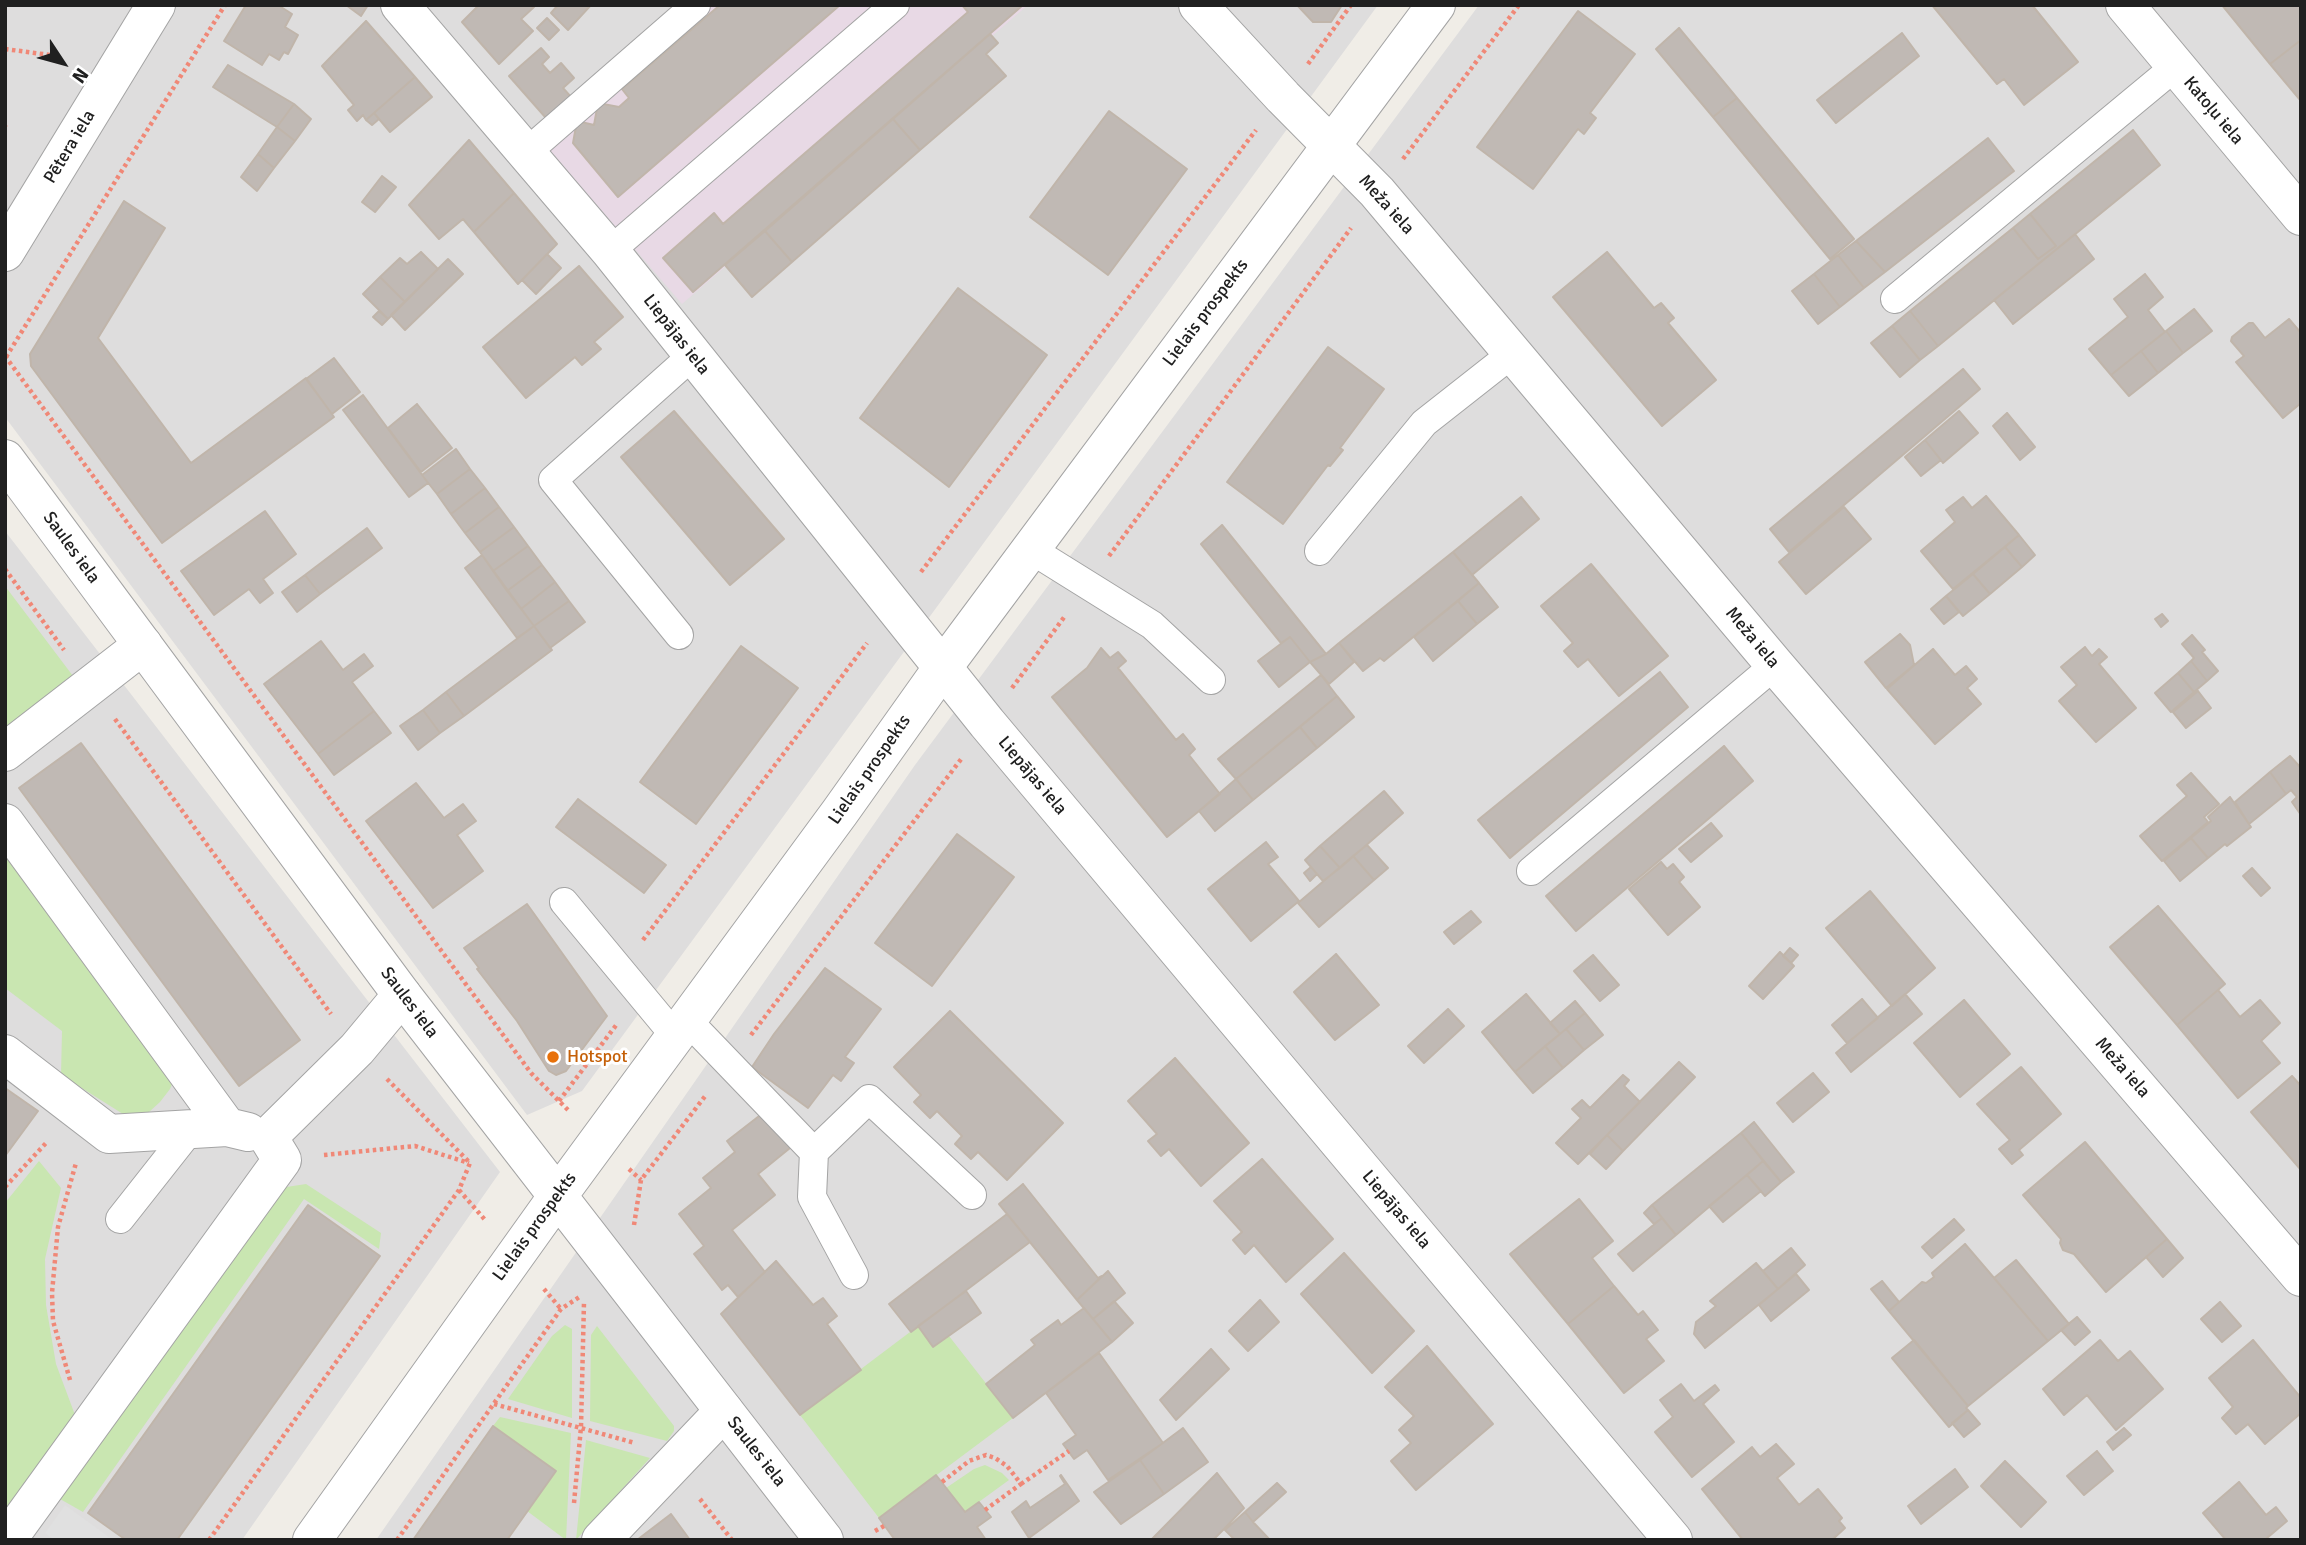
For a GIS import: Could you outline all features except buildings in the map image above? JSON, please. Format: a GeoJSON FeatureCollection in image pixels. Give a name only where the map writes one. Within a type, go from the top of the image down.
{"type":"FeatureCollection","features":[{"type":"Feature","properties":{"kind":"street","name":"Pētera iela"},"geometry":{"type":"LineString","coordinates":[[5,252],[156,5]]}},
{"type":"Feature","properties":{"kind":"street","name":"Liepājas iela"},"geometry":{"type":"LineString","coordinates":[[400,5],[610,251],[987,723],[1673,1540]]}},
{"type":"Feature","properties":{"kind":"street","name":"Meža iela"},"geometry":{"type":"LineString","coordinates":[[1198,5],[1377,192],[1775,665],[2301,1277]]}},
{"type":"Feature","properties":{"kind":"street","name":"Lielais prospekts"},"geometry":{"type":"LineString","coordinates":[[312,1540],[557,1196],[840,812],[943,667],[1436,5]]}},
{"type":"Feature","properties":{"kind":"street","name":"Katoļu iela"},"geometry":{"type":"LineString","coordinates":[[2125,5],[2301,216]]}},
{"type":"Feature","properties":{"kind":"street","name":"Saules iela"},"geometry":{"type":"LineString","coordinates":[[5,458],[402,995],[824,1540]]}},
{"type":"Feature","properties":{"kind":"street"},"geometry":{"type":"LineString","coordinates":[[5,752],[143,645]]}},
{"type":"Feature","properties":{"kind":"street"},"geometry":{"type":"LineString","coordinates":[[5,823],[209,1128]]}},
{"type":"Feature","properties":{"kind":"street"},"geometry":{"type":"LineString","coordinates":[[12,1538],[275,1148],[402,995]]}},
{"type":"Feature","properties":{"kind":"street"},"geometry":{"type":"LineString","coordinates":[[5,1054],[108,1134],[209,1128],[275,1148]]}},
{"type":"Feature","properties":{"kind":"street"},"geometry":{"type":"LineString","coordinates":[[601,1540],[724,1411]]}},
{"type":"Feature","properties":{"kind":"lane"},"geometry":{"type":"LineString","coordinates":[[527,152],[696,5]]}},
{"type":"Feature","properties":{"kind":"lane"},"geometry":{"type":"LineString","coordinates":[[610,251],[895,5]]}},
{"type":"Feature","properties":{"kind":"lane"},"geometry":{"type":"LineString","coordinates":[[1895,299],[2176,66]]}},
{"type":"Feature","properties":{"kind":"lane"},"geometry":{"type":"LineString","coordinates":[[1319,551],[1424,423],[1513,353]]}},
{"type":"Feature","properties":{"kind":"lane"},"geometry":{"type":"LineString","coordinates":[[678,635],[552,480],[693,355]]}},
{"type":"Feature","properties":{"kind":"lane"},"geometry":{"type":"LineString","coordinates":[[1030,549],[1152,625],[1211,680]]}},
{"type":"Feature","properties":{"kind":"lane"},"geometry":{"type":"LineString","coordinates":[[1531,871],[1775,665]]}},
{"type":"Feature","properties":{"kind":"lane"},"geometry":{"type":"LineString","coordinates":[[564,902],[681,1028],[729,1064],[814,1152]]}},
{"type":"Feature","properties":{"kind":"lane"},"geometry":{"type":"LineString","coordinates":[[854,1275],[812,1197],[814,1152],[869,1098],[972,1195]]}},
{"type":"Feature","properties":{"kind":"lane"},"geometry":{"type":"LineString","coordinates":[[120,1219],[209,1128]]}},
{"type":"Feature","properties":{"kind":"path"},"geometry":{"type":"LineString","coordinates":[[225,5],[5,357],[531,1073],[559,1101],[618,1023]]}},
{"type":"Feature","properties":{"kind":"path"},"geometry":{"type":"LineString","coordinates":[[1304,70],[1351,5]]}},
{"type":"Feature","properties":{"kind":"path"},"geometry":{"type":"LineString","coordinates":[[1401,161],[1519,5]]}},
{"type":"Feature","properties":{"kind":"path"},"geometry":{"type":"LineString","coordinates":[[5,49],[50,55]]}},
{"type":"Feature","properties":{"kind":"path"},"geometry":{"type":"LineString","coordinates":[[920,573],[1260,126]]}},
{"type":"Feature","properties":{"kind":"path"},"geometry":{"type":"LineString","coordinates":[[1009,693],[1348,232]]}},
{"type":"Feature","properties":{"kind":"path"},"geometry":{"type":"LineString","coordinates":[[5,569],[357,1049],[470,1163]]}},
{"type":"Feature","properties":{"kind":"path"},"geometry":{"type":"LineString","coordinates":[[636,950],[867,643]]}},
{"type":"Feature","properties":{"kind":"path"},"geometry":{"type":"LineString","coordinates":[[636,1223],[641,1181],[961,758]]}},
{"type":"Feature","properties":{"kind":"path"},"geometry":{"type":"LineString","coordinates":[[5,1187],[83,1114]]}},
{"type":"Feature","properties":{"kind":"path"},"geometry":{"type":"LineString","coordinates":[[83,1114],[58,1227],[52,1293],[53,1321],[66,1371],[75,1392],[94,1419]]}},
{"type":"Feature","properties":{"kind":"path"},"geometry":{"type":"LineString","coordinates":[[275,1148],[415,1146],[470,1163]]}},
{"type":"Feature","properties":{"kind":"path"},"geometry":{"type":"LineString","coordinates":[[209,1540],[459,1190],[470,1163]]}},
{"type":"Feature","properties":{"kind":"path"},"geometry":{"type":"LineString","coordinates":[[397,1540],[561,1309],[584,1294],[581,1427],[573,1515]]}},
{"type":"Feature","properties":{"kind":"path"},"geometry":{"type":"LineString","coordinates":[[985,1510],[1069,1451]]}},
{"type":"Feature","properties":{"kind":"path"},"geometry":{"type":"LineString","coordinates":[[942,1482],[969,1461],[986,1455],[1007,1466],[1021,1484]]}},
{"type":"Feature","properties":{"kind":"path"},"geometry":{"type":"LineString","coordinates":[[875,1531],[884,1525]]}},
{"type":"Feature","properties":{"kind":"shaded area"},"geometry":{"type":"Polygon","coordinates":[[[5,5],[1378,5],[582,1091],[527,1115],[5,417],[5,5]]]}},
{"type":"Feature","properties":{"kind":"shaded area"},"geometry":{"type":"Polygon","coordinates":[[[711,5],[1028,5],[682,304],[547,147],[711,5]]]}},
{"type":"Feature","properties":{"kind":"shaded area"},"geometry":{"type":"Polygon","coordinates":[[[1479,5],[2301,5],[2301,1540],[376,1540],[915,765],[1479,5]]]}},
{"type":"Feature","properties":{"kind":"shaded area"},"geometry":{"type":"Polygon","coordinates":[[[5,531],[500,1172],[242,1540],[5,1540],[5,531]]]}},
{"type":"Feature","properties":{"kind":"shaded area"},"geometry":{"type":"Polygon","coordinates":[[[65,1505],[113,1540],[54,1540],[45,1533],[65,1505]]]}},
{"type":"Feature","properties":{"kind":"green space"},"geometry":{"type":"Polygon","coordinates":[[[5,586],[73,676],[11,728],[5,726],[5,586]]]}},
{"type":"Feature","properties":{"kind":"green space"},"geometry":{"type":"Polygon","coordinates":[[[5,855],[175,1077],[170,1089],[149,1112],[135,1116],[123,1114],[61,1075],[62,1031],[5,988],[5,855]]]}},
{"type":"Feature","properties":{"kind":"green space"},"geometry":{"type":"Polygon","coordinates":[[[39,1161],[61,1188],[45,1259],[46,1305],[56,1364],[78,1423],[5,1522],[5,1203],[39,1161]]]}},
{"type":"Feature","properties":{"kind":"green space"},"geometry":{"type":"Polygon","coordinates":[[[306,1184],[381,1233],[379,1249],[304,1199],[83,1512],[60,1499],[267,1190],[306,1184]]]}},
{"type":"Feature","properties":{"kind":"green space"},"geometry":{"type":"Polygon","coordinates":[[[565,1325],[572,1329],[572,1418],[508,1399],[552,1336],[565,1325]]]}},
{"type":"Feature","properties":{"kind":"green space"},"geometry":{"type":"Polygon","coordinates":[[[597,1326],[674,1426],[674,1431],[667,1441],[590,1421],[591,1335],[597,1326]]]}},
{"type":"Feature","properties":{"kind":"green space"},"geometry":{"type":"Polygon","coordinates":[[[918,1326],[933,1347],[949,1336],[1013,1418],[879,1518],[800,1415],[918,1326]]]}},
{"type":"Feature","properties":{"kind":"green space"},"geometry":{"type":"Polygon","coordinates":[[[500,1417],[571,1433],[566,1540],[527,1511],[556,1471],[493,1426],[500,1417]]]}},
{"type":"Feature","properties":{"kind":"green space"},"geometry":{"type":"Polygon","coordinates":[[[586,1440],[650,1458],[576,1540],[586,1440]]]}},
{"type":"Feature","properties":{"kind":"green space"},"geometry":{"type":"Polygon","coordinates":[[[985,1465],[1002,1473],[1009,1480],[965,1512],[946,1488],[974,1469],[985,1465]]]}},
{"type":"Feature","properties":{"kind":"place","name":"Hotspot"},"geometry":{"type":"Point","coordinates":[553,1057]}}]}
